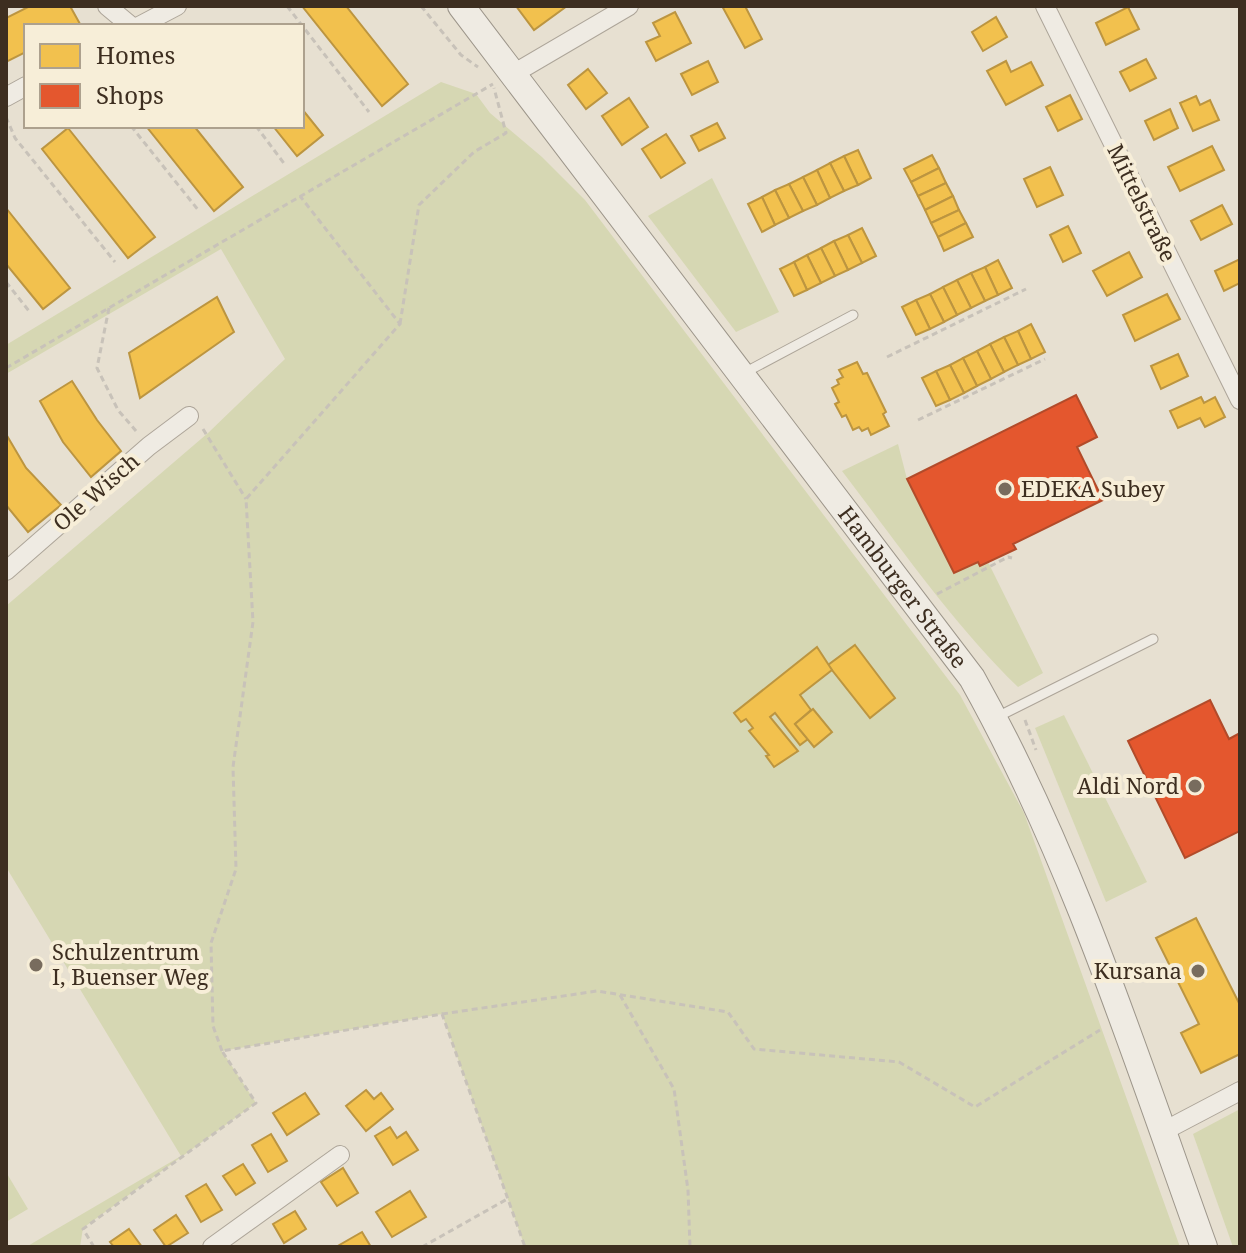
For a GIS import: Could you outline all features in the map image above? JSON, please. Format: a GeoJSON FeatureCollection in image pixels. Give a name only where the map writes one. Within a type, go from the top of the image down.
{"type":"FeatureCollection","features":[{"type":"Feature","properties":{"kind":"main road","name":"Hamburger Straße"},"geometry":{"type":"LineString","coordinates":[[461,6],[498,78],[741,375],[972,678],[1025,778],[1082,915],[1204,1247]]}},
{"type":"Feature","properties":{"kind":"street"},"geometry":{"type":"LineString","coordinates":[[107,6],[129,24]]}},
{"type":"Feature","properties":{"kind":"street"},"geometry":{"type":"LineString","coordinates":[[143,24],[177,6]]}},
{"type":"Feature","properties":{"kind":"street"},"geometry":{"type":"LineString","coordinates":[[498,78],[629,6]]}},
{"type":"Feature","properties":{"kind":"street","name":"Mittelstraße"},"geometry":{"type":"LineString","coordinates":[[1045,6],[1240,400]]}},
{"type":"Feature","properties":{"kind":"street"},"geometry":{"type":"LineString","coordinates":[[6,97],[24,87]]}},
{"type":"Feature","properties":{"kind":"street","name":"Ole Wisch"},"geometry":{"type":"LineString","coordinates":[[6,571],[149,446],[189,416]]}},
{"type":"Feature","properties":{"kind":"street"},"geometry":{"type":"LineString","coordinates":[[1162,1132],[1240,1091]]}},
{"type":"Feature","properties":{"kind":"street"},"geometry":{"type":"LineString","coordinates":[[212,1247],[340,1155]]}},
{"type":"Feature","properties":{"kind":"lane"},"geometry":{"type":"LineString","coordinates":[[741,375],[853,315]]}},
{"type":"Feature","properties":{"kind":"lane"},"geometry":{"type":"LineString","coordinates":[[995,718],[1153,639]]}},
{"type":"Feature","properties":{"kind":"path"},"geometry":{"type":"LineString","coordinates":[[287,6],[301,24]]}},
{"type":"Feature","properties":{"kind":"path"},"geometry":{"type":"LineString","coordinates":[[421,6],[461,55],[482,69]]}},
{"type":"Feature","properties":{"kind":"path"},"geometry":{"type":"LineString","coordinates":[[304,28],[369,112]]}},
{"type":"Feature","properties":{"kind":"path"},"geometry":{"type":"LineString","coordinates":[[6,368],[498,78],[506,133],[474,152],[419,205],[400,324],[246,499]]}},
{"type":"Feature","properties":{"kind":"path"},"geometry":{"type":"LineString","coordinates":[[6,117],[15,138],[115,262]]}},
{"type":"Feature","properties":{"kind":"path"},"geometry":{"type":"LineString","coordinates":[[133,128],[199,211]]}},
{"type":"Feature","properties":{"kind":"path"},"geometry":{"type":"LineString","coordinates":[[258,128],[286,166]]}},
{"type":"Feature","properties":{"kind":"path"},"geometry":{"type":"LineString","coordinates":[[300,196],[400,324]]}},
{"type":"Feature","properties":{"kind":"path"},"geometry":{"type":"LineString","coordinates":[[6,282],[29,311]]}},
{"type":"Feature","properties":{"kind":"path"},"geometry":{"type":"LineString","coordinates":[[887,357],[1026,289]]}},
{"type":"Feature","properties":{"kind":"path"},"geometry":{"type":"LineString","coordinates":[[109,308],[97,368],[118,410],[149,446]]}},
{"type":"Feature","properties":{"kind":"path"},"geometry":{"type":"LineString","coordinates":[[918,420],[1045,359]]}},
{"type":"Feature","properties":{"kind":"path"},"geometry":{"type":"LineString","coordinates":[[94,1247],[83,1229],[256,1103],[222,1051],[213,1026],[211,943],[236,869],[233,767],[253,622],[246,499],[208,433],[189,416]]}},
{"type":"Feature","properties":{"kind":"path"},"geometry":{"type":"LineString","coordinates":[[917,608],[929,598],[989,566],[1012,558]]}},
{"type":"Feature","properties":{"kind":"path"},"geometry":{"type":"LineString","coordinates":[[222,1051],[597,991],[728,1012],[754,1049],[899,1062],[975,1107],[1100,1030]]}},
{"type":"Feature","properties":{"kind":"path"},"geometry":{"type":"LineString","coordinates":[[620,995],[674,1089],[688,1190],[690,1247]]}},
{"type":"Feature","properties":{"kind":"path"},"geometry":{"type":"LineString","coordinates":[[442,1014],[525,1247]]}},
{"type":"Feature","properties":{"kind":"path"},"geometry":{"type":"LineString","coordinates":[[422,1247],[509,1198]]}},
{"type":"Feature","properties":{"kind":"green space"},"geometry":{"type":"Polygon","coordinates":[[[441,82],[476,94],[490,113],[542,157],[585,200],[960,695],[1024,813],[1180,1247],[525,1247],[442,1014],[222,1051],[256,1103],[83,1228],[80,1247],[26,1247],[181,1156],[6,867],[6,606],[208,433],[285,359],[221,249],[6,374],[6,345],[441,82]]]}},
{"type":"Feature","properties":{"kind":"green space"},"geometry":{"type":"Polygon","coordinates":[[[712,178],[779,312],[736,332],[648,216],[712,178]]]}},
{"type":"Feature","properties":{"kind":"green space"},"geometry":{"type":"Polygon","coordinates":[[[898,444],[907,479],[954,573],[978,562],[980,566],[988,562],[1043,673],[1018,687],[948,610],[842,471],[898,444]]]}},
{"type":"Feature","properties":{"kind":"green space"},"geometry":{"type":"Polygon","coordinates":[[[1064,715],[1147,882],[1106,902],[1035,728],[1064,715]]]}},
{"type":"Feature","properties":{"kind":"green space"},"geometry":{"type":"Polygon","coordinates":[[[1240,1109],[1240,1247],[1233,1247],[1193,1134],[1240,1109]]]}},
{"type":"Feature","properties":{"kind":"green space"},"geometry":{"type":"Polygon","coordinates":[[[6,1172],[28,1209],[6,1222],[6,1172]]]}},
{"type":"Feature","properties":{"kind":"building: Homes"},"geometry":{"type":"Polygon","coordinates":[[[30,6],[70,6],[80,24],[24,24],[24,53],[6,62],[6,18],[30,6]]]}},
{"type":"Feature","properties":{"kind":"building: Homes"},"geometry":{"type":"Polygon","coordinates":[[[302,6],[346,6],[408,84],[382,106],[302,6]]]}},
{"type":"Feature","properties":{"kind":"building: Homes"},"geometry":{"type":"Polygon","coordinates":[[[516,6],[567,6],[534,30],[516,6]]]}},
{"type":"Feature","properties":{"kind":"building: Homes"},"geometry":{"type":"Polygon","coordinates":[[[722,6],[745,6],[762,39],[745,48],[722,6]]]}},
{"type":"Feature","properties":{"kind":"building: Homes"},"geometry":{"type":"Polygon","coordinates":[[[1128,7],[1139,29],[1106,45],[1096,23],[1128,7]]]}},
{"type":"Feature","properties":{"kind":"building: Homes"},"geometry":{"type":"Polygon","coordinates":[[[675,12],[691,43],[656,61],[646,42],[660,36],[653,23],[675,12]]]}},
{"type":"Feature","properties":{"kind":"building: Homes"},"geometry":{"type":"Polygon","coordinates":[[[996,17],[1007,37],[983,51],[972,32],[996,17]]]}},
{"type":"Feature","properties":{"kind":"building: Homes"},"geometry":{"type":"Polygon","coordinates":[[[1146,59],[1156,78],[1130,91],[1120,72],[1146,59]]]}},
{"type":"Feature","properties":{"kind":"building: Homes"},"geometry":{"type":"Polygon","coordinates":[[[708,61],[718,82],[692,95],[681,74],[708,61]]]}},
{"type":"Feature","properties":{"kind":"building: Homes"},"geometry":{"type":"Polygon","coordinates":[[[1006,61],[1011,72],[1031,62],[1043,85],[1006,105],[987,71],[1006,61]]]}},
{"type":"Feature","properties":{"kind":"building: Homes"},"geometry":{"type":"Polygon","coordinates":[[[588,69],[607,93],[586,109],[568,85],[588,69]]]}},
{"type":"Feature","properties":{"kind":"building: Homes"},"geometry":{"type":"Polygon","coordinates":[[[1070,95],[1082,119],[1058,131],[1046,107],[1070,95]]]}},
{"type":"Feature","properties":{"kind":"building: Homes"},"geometry":{"type":"Polygon","coordinates":[[[1196,96],[1200,105],[1210,100],[1219,120],[1193,131],[1180,103],[1196,96]]]}},
{"type":"Feature","properties":{"kind":"building: Homes"},"geometry":{"type":"Polygon","coordinates":[[[629,98],[648,127],[622,145],[602,116],[629,98]]]}},
{"type":"Feature","properties":{"kind":"building: Homes"},"geometry":{"type":"Polygon","coordinates":[[[1170,109],[1178,128],[1154,140],[1145,121],[1170,109]]]}},
{"type":"Feature","properties":{"kind":"building: Homes"},"geometry":{"type":"Polygon","coordinates":[[[304,111],[323,135],[297,156],[275,128],[304,128],[304,111]]]}},
{"type":"Feature","properties":{"kind":"building: Homes"},"geometry":{"type":"Polygon","coordinates":[[[717,123],[725,138],[699,151],[691,136],[717,123]]]}},
{"type":"Feature","properties":{"kind":"building: Homes"},"geometry":{"type":"Polygon","coordinates":[[[68,128],[155,237],[128,258],[42,149],[68,128]]]}},
{"type":"Feature","properties":{"kind":"building: Homes"},"geometry":{"type":"Polygon","coordinates":[[[148,128],[196,128],[243,187],[214,211],[148,128]]]}},
{"type":"Feature","properties":{"kind":"building: Homes"},"geometry":{"type":"Polygon","coordinates":[[[666,134],[685,163],[661,178],[642,149],[666,134]]]}},
{"type":"Feature","properties":{"kind":"building: Homes"},"geometry":{"type":"Polygon","coordinates":[[[1212,146],[1224,170],[1180,191],[1168,167],[1212,146]]]}},
{"type":"Feature","properties":{"kind":"building: Homes"},"geometry":{"type":"Polygon","coordinates":[[[858,150],[871,178],[858,185],[844,156],[858,150]]]}},
{"type":"Feature","properties":{"kind":"building: Homes"},"geometry":{"type":"Polygon","coordinates":[[[932,155],[939,168],[911,182],[904,169],[932,155]]]}},
{"type":"Feature","properties":{"kind":"building: Homes"},"geometry":{"type":"Polygon","coordinates":[[[844,156],[858,185],[844,191],[830,163],[844,156]]]}},
{"type":"Feature","properties":{"kind":"building: Homes"},"geometry":{"type":"Polygon","coordinates":[[[830,163],[844,191],[830,198],[817,170],[830,163]]]}},
{"type":"Feature","properties":{"kind":"building: Homes"},"geometry":{"type":"Polygon","coordinates":[[[1050,167],[1063,195],[1037,207],[1024,179],[1050,167]]]}},
{"type":"Feature","properties":{"kind":"building: Homes"},"geometry":{"type":"Polygon","coordinates":[[[939,168],[946,183],[918,196],[911,182],[939,168]]]}},
{"type":"Feature","properties":{"kind":"building: Homes"},"geometry":{"type":"Polygon","coordinates":[[[817,170],[830,198],[817,205],[803,177],[817,170]]]}},
{"type":"Feature","properties":{"kind":"building: Homes"},"geometry":{"type":"Polygon","coordinates":[[[803,177],[817,205],[803,211],[789,184],[803,177]]]}},
{"type":"Feature","properties":{"kind":"building: Homes"},"geometry":{"type":"Polygon","coordinates":[[[946,183],[953,196],[925,210],[918,196],[946,183]]]}},
{"type":"Feature","properties":{"kind":"building: Homes"},"geometry":{"type":"Polygon","coordinates":[[[789,184],[803,211],[789,218],[775,190],[789,184]]]}},
{"type":"Feature","properties":{"kind":"building: Homes"},"geometry":{"type":"Polygon","coordinates":[[[775,190],[789,218],[775,225],[762,197],[775,190]]]}},
{"type":"Feature","properties":{"kind":"building: Homes"},"geometry":{"type":"Polygon","coordinates":[[[953,196],[959,210],[931,223],[925,210],[953,196]]]}},
{"type":"Feature","properties":{"kind":"building: Homes"},"geometry":{"type":"Polygon","coordinates":[[[762,197],[775,225],[762,232],[748,204],[762,197]]]}},
{"type":"Feature","properties":{"kind":"building: Homes"},"geometry":{"type":"Polygon","coordinates":[[[1222,205],[1232,224],[1201,240],[1191,221],[1222,205]]]}},
{"type":"Feature","properties":{"kind":"building: Homes"},"geometry":{"type":"Polygon","coordinates":[[[6,208],[70,288],[43,309],[6,264],[6,208]]]}},
{"type":"Feature","properties":{"kind":"building: Homes"},"geometry":{"type":"Polygon","coordinates":[[[959,210],[966,223],[938,237],[931,223],[959,210]]]}},
{"type":"Feature","properties":{"kind":"building: Homes"},"geometry":{"type":"Polygon","coordinates":[[[966,223],[973,237],[944,251],[938,237],[966,223]]]}},
{"type":"Feature","properties":{"kind":"building: Homes"},"geometry":{"type":"Polygon","coordinates":[[[1068,226],[1081,253],[1063,262],[1050,235],[1068,226]]]}},
{"type":"Feature","properties":{"kind":"building: Homes"},"geometry":{"type":"Polygon","coordinates":[[[862,228],[876,256],[862,263],[848,235],[862,228]]]}},
{"type":"Feature","properties":{"kind":"building: Homes"},"geometry":{"type":"Polygon","coordinates":[[[848,235],[862,263],[848,270],[834,241],[848,235]]]}},
{"type":"Feature","properties":{"kind":"building: Homes"},"geometry":{"type":"Polygon","coordinates":[[[834,241],[848,270],[835,276],[821,248],[834,241]]]}},
{"type":"Feature","properties":{"kind":"building: Homes"},"geometry":{"type":"Polygon","coordinates":[[[821,248],[835,276],[821,283],[807,255],[821,248]]]}},
{"type":"Feature","properties":{"kind":"building: Homes"},"geometry":{"type":"Polygon","coordinates":[[[1129,252],[1142,277],[1107,296],[1093,271],[1129,252]]]}},
{"type":"Feature","properties":{"kind":"building: Homes"},"geometry":{"type":"Polygon","coordinates":[[[807,255],[821,283],[807,290],[794,262],[807,255]]]}},
{"type":"Feature","properties":{"kind":"building: Homes"},"geometry":{"type":"Polygon","coordinates":[[[1240,259],[1240,283],[1224,291],[1215,271],[1240,259]]]}},
{"type":"Feature","properties":{"kind":"building: Homes"},"geometry":{"type":"Polygon","coordinates":[[[998,260],[1012,288],[998,295],[985,267],[998,260]]]}},
{"type":"Feature","properties":{"kind":"building: Homes"},"geometry":{"type":"Polygon","coordinates":[[[794,262],[807,290],[794,296],[780,269],[794,262]]]}},
{"type":"Feature","properties":{"kind":"building: Homes"},"geometry":{"type":"Polygon","coordinates":[[[985,267],[998,295],[985,301],[971,273],[985,267]]]}},
{"type":"Feature","properties":{"kind":"building: Homes"},"geometry":{"type":"Polygon","coordinates":[[[971,273],[985,301],[971,308],[957,280],[971,273]]]}},
{"type":"Feature","properties":{"kind":"building: Homes"},"geometry":{"type":"Polygon","coordinates":[[[957,280],[971,308],[957,315],[943,287],[957,280]]]}},
{"type":"Feature","properties":{"kind":"building: Homes"},"geometry":{"type":"Polygon","coordinates":[[[943,287],[957,315],[944,322],[930,294],[943,287]]]}},
{"type":"Feature","properties":{"kind":"building: Homes"},"geometry":{"type":"Polygon","coordinates":[[[930,294],[944,322],[930,329],[916,300],[930,294]]]}},
{"type":"Feature","properties":{"kind":"building: Homes"},"geometry":{"type":"Polygon","coordinates":[[[1167,294],[1180,319],[1135,341],[1123,315],[1167,294]]]}},
{"type":"Feature","properties":{"kind":"building: Homes"},"geometry":{"type":"Polygon","coordinates":[[[217,297],[234,332],[140,398],[129,353],[217,297]]]}},
{"type":"Feature","properties":{"kind":"building: Homes"},"geometry":{"type":"Polygon","coordinates":[[[916,300],[930,329],[916,335],[902,307],[916,300]]]}},
{"type":"Feature","properties":{"kind":"building: Homes"},"geometry":{"type":"Polygon","coordinates":[[[1031,324],[1045,352],[1031,359],[1018,331],[1031,324]]]}},
{"type":"Feature","properties":{"kind":"building: Homes"},"geometry":{"type":"Polygon","coordinates":[[[1018,331],[1031,359],[1018,365],[1004,337],[1018,331]]]}},
{"type":"Feature","properties":{"kind":"building: Homes"},"geometry":{"type":"Polygon","coordinates":[[[1004,337],[1018,365],[1004,372],[990,344],[1004,337]]]}},
{"type":"Feature","properties":{"kind":"building: Homes"},"geometry":{"type":"Polygon","coordinates":[[[990,344],[1004,372],[991,379],[977,351],[990,344]]]}},
{"type":"Feature","properties":{"kind":"building: Homes"},"geometry":{"type":"Polygon","coordinates":[[[977,351],[991,379],[977,386],[963,358],[977,351]]]}},
{"type":"Feature","properties":{"kind":"building: Homes"},"geometry":{"type":"Polygon","coordinates":[[[1178,354],[1188,376],[1161,389],[1151,366],[1178,354]]]}},
{"type":"Feature","properties":{"kind":"building: Homes"},"geometry":{"type":"Polygon","coordinates":[[[963,358],[977,386],[964,393],[950,365],[963,358]]]}},
{"type":"Feature","properties":{"kind":"building: Homes"},"geometry":{"type":"Polygon","coordinates":[[[857,362],[863,374],[867,373],[886,412],[883,414],[889,426],[871,435],[868,428],[853,430],[846,415],[842,417],[835,404],[839,402],[832,388],[843,377],[839,370],[857,362]]]}},
{"type":"Feature","properties":{"kind":"building: Homes"},"geometry":{"type":"Polygon","coordinates":[[[950,365],[964,393],[950,400],[936,371],[950,365]]]}},
{"type":"Feature","properties":{"kind":"building: Homes"},"geometry":{"type":"Polygon","coordinates":[[[936,371],[950,400],[936,406],[922,378],[936,371]]]}},
{"type":"Feature","properties":{"kind":"building: Homes"},"geometry":{"type":"Polygon","coordinates":[[[72,381],[121,451],[91,477],[63,442],[40,401],[72,381]]]}},
{"type":"Feature","properties":{"kind":"building: Homes"},"geometry":{"type":"Polygon","coordinates":[[[1201,397],[1204,403],[1215,397],[1225,417],[1205,427],[1200,418],[1178,428],[1170,411],[1201,397]]]}},
{"type":"Feature","properties":{"kind":"building: Homes"},"geometry":{"type":"Polygon","coordinates":[[[6,434],[26,468],[61,505],[28,532],[6,505],[6,434]]]}},
{"type":"Feature","properties":{"kind":"building: Homes"},"geometry":{"type":"Polygon","coordinates":[[[855,645],[895,698],[870,718],[828,665],[855,645]]]}},
{"type":"Feature","properties":{"kind":"building: Homes"},"geometry":{"type":"Polygon","coordinates":[[[817,647],[832,670],[800,695],[811,710],[795,724],[808,739],[800,745],[775,713],[770,717],[798,751],[774,767],[766,756],[769,755],[749,731],[753,728],[746,719],[741,722],[734,713],[817,647]]]}},
{"type":"Feature","properties":{"kind":"building: Homes"},"geometry":{"type":"Polygon","coordinates":[[[813,709],[832,732],[814,747],[795,724],[813,709]]]}},
{"type":"Feature","properties":{"kind":"building: Homes","name":"Kursana"},"geometry":{"type":"Polygon","coordinates":[[[1196,918],[1240,1005],[1240,1054],[1201,1073],[1181,1033],[1199,1024],[1156,938],[1196,918]]]}},
{"type":"Feature","properties":{"kind":"building: Homes"},"geometry":{"type":"Polygon","coordinates":[[[366,1090],[374,1099],[381,1093],[393,1109],[366,1131],[346,1106],[366,1090]]]}},
{"type":"Feature","properties":{"kind":"building: Homes"},"geometry":{"type":"Polygon","coordinates":[[[305,1093],[319,1114],[287,1135],[273,1113],[305,1093]]]}},
{"type":"Feature","properties":{"kind":"building: Homes"},"geometry":{"type":"Polygon","coordinates":[[[390,1127],[397,1138],[406,1132],[418,1150],[393,1165],[375,1136],[390,1127]]]}},
{"type":"Feature","properties":{"kind":"building: Homes"},"geometry":{"type":"Polygon","coordinates":[[[271,1134],[287,1161],[268,1172],[252,1145],[271,1134]]]}},
{"type":"Feature","properties":{"kind":"building: Homes"},"geometry":{"type":"Polygon","coordinates":[[[243,1164],[255,1183],[236,1195],[223,1176],[243,1164]]]}},
{"type":"Feature","properties":{"kind":"building: Homes"},"geometry":{"type":"Polygon","coordinates":[[[343,1168],[358,1193],[337,1206],[321,1182],[343,1168]]]}},
{"type":"Feature","properties":{"kind":"building: Homes"},"geometry":{"type":"Polygon","coordinates":[[[206,1184],[222,1210],[201,1222],[186,1196],[206,1184]]]}},
{"type":"Feature","properties":{"kind":"building: Homes"},"geometry":{"type":"Polygon","coordinates":[[[410,1191],[426,1217],[392,1237],[376,1212],[410,1191]]]}},
{"type":"Feature","properties":{"kind":"building: Homes"},"geometry":{"type":"Polygon","coordinates":[[[295,1211],[306,1229],[284,1243],[273,1224],[295,1211]]]}},
{"type":"Feature","properties":{"kind":"building: Homes"},"geometry":{"type":"Polygon","coordinates":[[[176,1215],[188,1233],[166,1247],[154,1230],[176,1215]]]}},
{"type":"Feature","properties":{"kind":"building: Homes"},"geometry":{"type":"Polygon","coordinates":[[[129,1229],[142,1247],[114,1247],[110,1242],[129,1229]]]}},
{"type":"Feature","properties":{"kind":"building: Homes"},"geometry":{"type":"Polygon","coordinates":[[[362,1232],[371,1247],[336,1247],[362,1232]]]}},
{"type":"Feature","properties":{"kind":"building: Shops","name":"EDEKA Subey"},"geometry":{"type":"Polygon","coordinates":[[[1076,395],[1097,437],[1077,447],[1103,500],[1013,544],[1016,549],[980,566],[978,562],[954,573],[907,479],[1076,395]]]}},
{"type":"Feature","properties":{"kind":"building: Shops","name":"Aldi Nord"},"geometry":{"type":"Polygon","coordinates":[[[1210,700],[1229,739],[1240,733],[1240,831],[1185,858],[1128,741],[1210,700]]]}},
{"type":"Feature","properties":{"kind":"place","name":"EDEKA Subey"},"geometry":{"type":"Point","coordinates":[1005,489]}},
{"type":"Feature","properties":{"kind":"place","name":"Aldi Nord"},"geometry":{"type":"Point","coordinates":[1195,786]}},
{"type":"Feature","properties":{"kind":"place","name":"Schulzentrum I, Buenser Weg"},"geometry":{"type":"Point","coordinates":[36,965]}},
{"type":"Feature","properties":{"kind":"place","name":"Kursana"},"geometry":{"type":"Point","coordinates":[1198,971]}}]}
